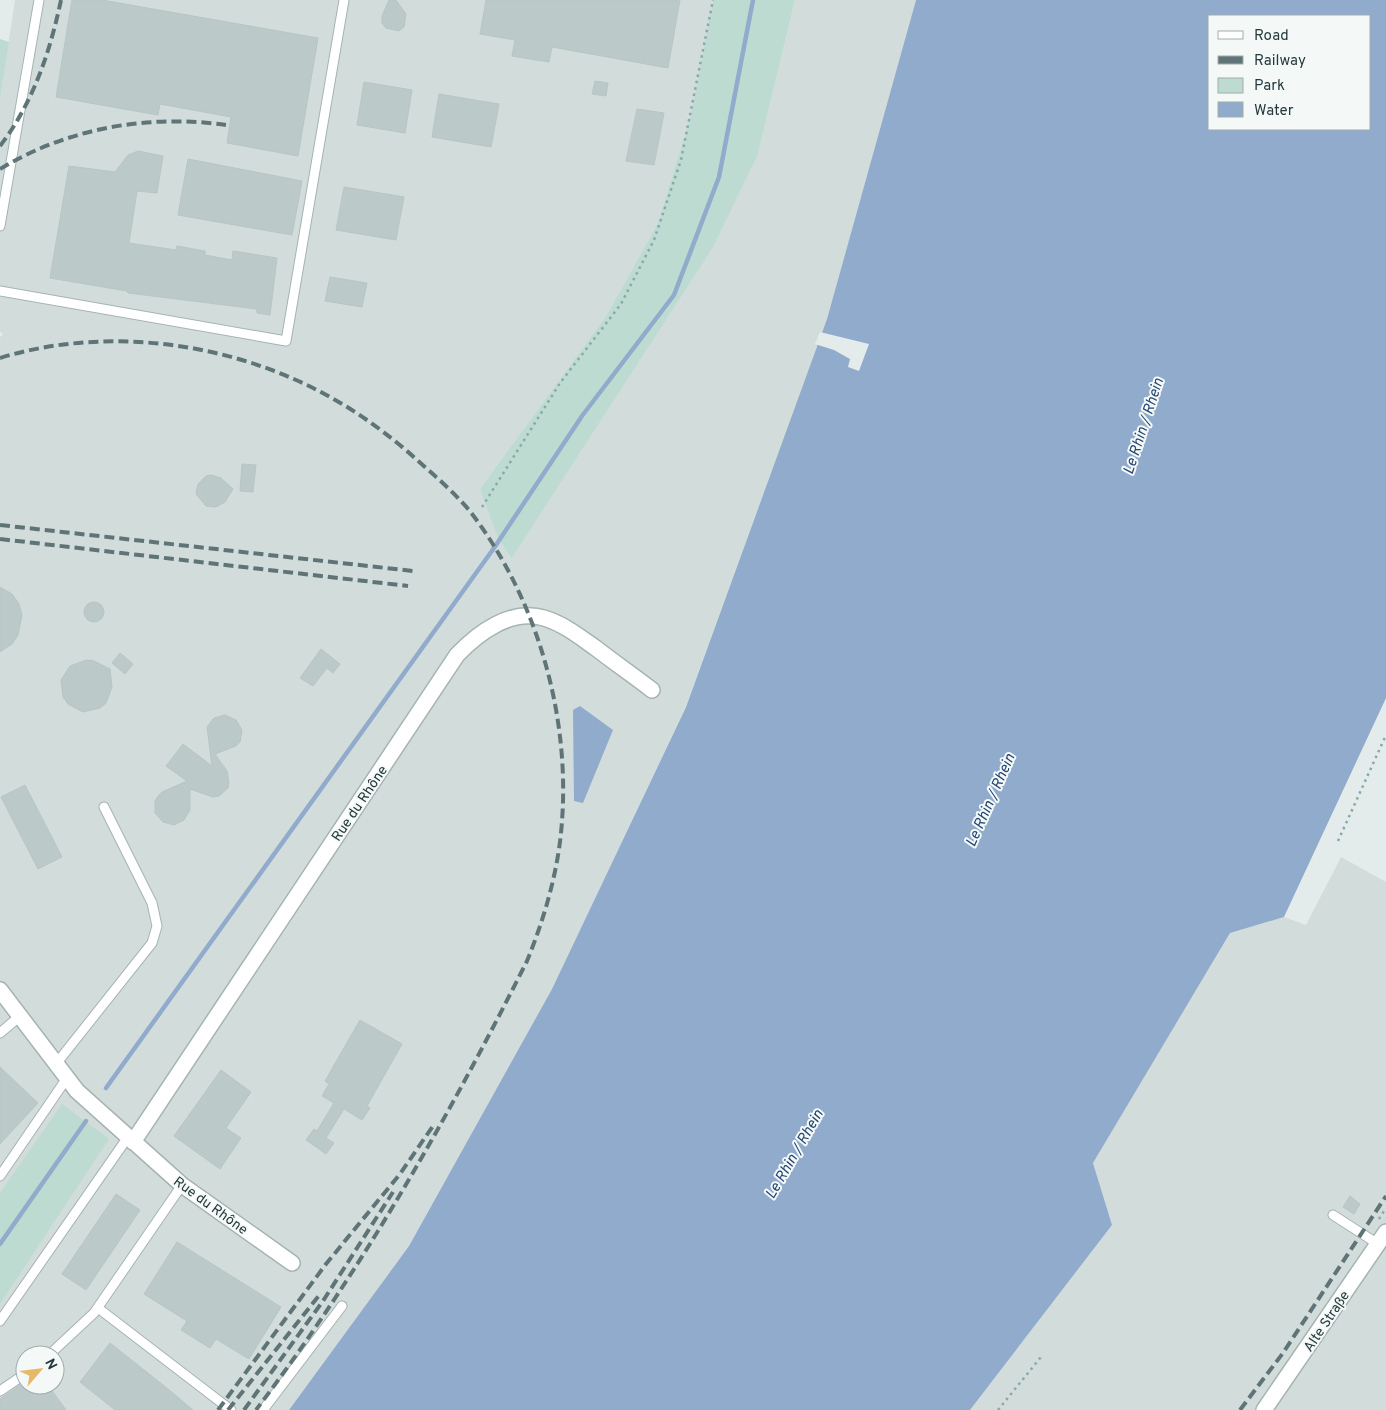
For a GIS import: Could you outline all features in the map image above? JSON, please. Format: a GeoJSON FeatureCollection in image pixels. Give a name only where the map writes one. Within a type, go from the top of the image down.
{"type":"FeatureCollection","features":[{"type":"Feature","properties":{"kind":"street","name":"Rue du Rhône"},"geometry":{"type":"LineString","coordinates":[[131,1139],[458,655],[472,639],[490,627],[508,620],[529,616],[544,618],[568,628],[652,690]]}},
{"type":"Feature","properties":{"kind":"street","name":"Rue du Rhône"},"geometry":{"type":"LineString","coordinates":[[0,990],[77,1091],[182,1185],[292,1263]]}},
{"type":"Feature","properties":{"kind":"street","name":"Alte Straße"},"geometry":{"type":"LineString","coordinates":[[1264,1410],[1383,1242]]}},
{"type":"Feature","properties":{"kind":"lane"},"geometry":{"type":"LineString","coordinates":[[0,226],[39,0]]}},
{"type":"Feature","properties":{"kind":"lane"},"geometry":{"type":"LineString","coordinates":[[0,291],[286,341],[344,0]]}},
{"type":"Feature","properties":{"kind":"lane"},"geometry":{"type":"LineString","coordinates":[[56,1064],[152,943],[157,926],[152,903],[104,807]]}},
{"type":"Feature","properties":{"kind":"lane"},"geometry":{"type":"LineString","coordinates":[[0,1033],[20,1016]]}},
{"type":"Feature","properties":{"kind":"lane"},"geometry":{"type":"LineString","coordinates":[[0,1176],[67,1078]]}},
{"type":"Feature","properties":{"kind":"lane"},"geometry":{"type":"LineString","coordinates":[[0,1321],[131,1139]]}},
{"type":"Feature","properties":{"kind":"lane"},"geometry":{"type":"LineString","coordinates":[[59,1345],[98,1308],[182,1185]]}},
{"type":"Feature","properties":{"kind":"lane"},"geometry":{"type":"LineString","coordinates":[[1333,1215],[1383,1242]]}},
{"type":"Feature","properties":{"kind":"lane"},"geometry":{"type":"LineString","coordinates":[[263,1410],[342,1306]]}},
{"type":"Feature","properties":{"kind":"lane"},"geometry":{"type":"LineString","coordinates":[[98,1308],[230,1410]]}},
{"type":"Feature","properties":{"kind":"lane"},"geometry":{"type":"LineString","coordinates":[[0,1391],[15,1381]]}},
{"type":"Feature","properties":{"kind":"path"},"geometry":{"type":"LineString","coordinates":[[482,507],[560,383],[621,304],[654,240],[680,160],[713,0]]}},
{"type":"Feature","properties":{"kind":"path"},"geometry":{"type":"LineString","coordinates":[[1338,841],[1386,735]]}},
{"type":"Feature","properties":{"kind":"path"},"geometry":{"type":"LineString","coordinates":[[998,1410],[1041,1357]]}},
{"type":"Feature","properties":{"kind":"shaded area"},"geometry":{"type":"Polygon","coordinates":[[[15,0],[713,0],[690,118],[658,223],[606,316],[480,489],[510,559],[758,154],[795,0],[916,0],[827,319],[686,706],[552,989],[409,1246],[289,1410],[0,1410],[0,337],[3,335],[0,331],[0,99],[15,0]]]}},
{"type":"Feature","properties":{"kind":"shaded area"},"geometry":{"type":"Polygon","coordinates":[[[1341,857],[1386,882],[1386,1410],[970,1410],[1112,1225],[1093,1163],[1230,933],[1284,917],[1306,925],[1341,857]]]}},
{"type":"Feature","properties":{"kind":"green space"},"geometry":{"type":"Polygon","coordinates":[[[713,0],[795,0],[758,154],[713,247],[511,559],[497,535],[480,489],[606,316],[658,223],[690,118],[713,0]],[[639,341],[529,491],[640,342],[639,341]]]}},
{"type":"Feature","properties":{"kind":"green space"},"geometry":{"type":"Polygon","coordinates":[[[0,39],[9,42],[0,99],[0,39]]]}},
{"type":"Feature","properties":{"kind":"green space"},"geometry":{"type":"Polygon","coordinates":[[[62,1104],[109,1139],[0,1304],[0,1193],[62,1104]]]}},
{"type":"Feature","properties":{"kind":"water","name":"Le Rhin / Rhein"},"geometry":{"type":"Polygon","coordinates":[[[916,0],[1386,0],[1386,698],[1284,917],[1230,933],[1093,1163],[1112,1225],[970,1410],[289,1410],[409,1246],[552,989],[686,707],[827,319],[916,0]]]}},
{"type":"Feature","properties":{"kind":"water"},"geometry":{"type":"Polygon","coordinates":[[[580,706],[613,730],[583,803],[574,801],[573,710],[580,706]]]}},
{"type":"Feature","properties":{"kind":"pier"},"geometry":{"type":"Polygon","coordinates":[[[820,332],[869,344],[859,371],[848,367],[850,359],[834,350],[815,344],[820,332]]]}},
{"type":"Feature","properties":{"kind":"building"},"geometry":{"type":"Polygon","coordinates":[[[72,0],[102,0],[318,38],[298,156],[227,143],[231,117],[160,104],[158,115],[56,97],[72,0]]]}},
{"type":"Feature","properties":{"kind":"building"},"geometry":{"type":"Polygon","coordinates":[[[389,0],[396,0],[406,14],[404,27],[399,31],[386,28],[382,23],[382,16],[389,0]]]}},
{"type":"Feature","properties":{"kind":"building"},"geometry":{"type":"Polygon","coordinates":[[[486,0],[680,0],[668,68],[552,47],[549,62],[512,56],[515,40],[480,34],[486,0]]]}},
{"type":"Feature","properties":{"kind":"building"},"geometry":{"type":"Polygon","coordinates":[[[595,81],[608,83],[606,96],[592,94],[595,81]]]}},
{"type":"Feature","properties":{"kind":"building"},"geometry":{"type":"Polygon","coordinates":[[[364,82],[412,90],[405,133],[357,125],[364,82]]]}},
{"type":"Feature","properties":{"kind":"building"},"geometry":{"type":"Polygon","coordinates":[[[439,94],[499,104],[491,147],[432,137],[439,94]]]}},
{"type":"Feature","properties":{"kind":"building"},"geometry":{"type":"Polygon","coordinates":[[[637,109],[664,113],[654,165],[626,161],[637,109]]]}},
{"type":"Feature","properties":{"kind":"building"},"geometry":{"type":"Polygon","coordinates":[[[138,151],[163,156],[157,193],[137,191],[129,243],[176,250],[177,246],[205,251],[205,255],[232,260],[233,251],[277,258],[270,315],[257,313],[257,309],[128,293],[127,291],[50,278],[69,166],[115,172],[128,155],[138,151]]]}},
{"type":"Feature","properties":{"kind":"building"},"geometry":{"type":"Polygon","coordinates":[[[188,159],[302,181],[292,235],[178,215],[188,159]]]}},
{"type":"Feature","properties":{"kind":"building"},"geometry":{"type":"Polygon","coordinates":[[[344,187],[404,197],[396,240],[336,230],[344,187]]]}},
{"type":"Feature","properties":{"kind":"building"},"geometry":{"type":"Polygon","coordinates":[[[330,277],[367,283],[362,307],[325,301],[330,277]]]}},
{"type":"Feature","properties":{"kind":"building"},"geometry":{"type":"Polygon","coordinates":[[[242,464],[256,465],[253,492],[240,491],[242,464]]]}},
{"type":"Feature","properties":{"kind":"building"},"geometry":{"type":"Polygon","coordinates":[[[211,475],[221,478],[233,489],[225,502],[216,507],[206,506],[196,494],[198,484],[206,476],[211,475]]]}},
{"type":"Feature","properties":{"kind":"building"},"geometry":{"type":"Polygon","coordinates":[[[0,587],[12,594],[19,604],[22,615],[18,635],[12,644],[0,652],[0,587]]]}},
{"type":"Feature","properties":{"kind":"building"},"geometry":{"type":"Polygon","coordinates":[[[94,602],[101,605],[104,612],[101,619],[94,622],[87,619],[84,612],[87,605],[94,602]]]}},
{"type":"Feature","properties":{"kind":"building"},"geometry":{"type":"Polygon","coordinates":[[[321,649],[340,664],[333,673],[327,668],[313,686],[300,678],[321,649]]]}},
{"type":"Feature","properties":{"kind":"building"},"geometry":{"type":"Polygon","coordinates":[[[120,653],[133,664],[125,674],[112,663],[120,653]]]}},
{"type":"Feature","properties":{"kind":"building"},"geometry":{"type":"Polygon","coordinates":[[[86,660],[94,661],[110,669],[112,687],[106,703],[100,708],[83,712],[68,704],[63,697],[61,680],[70,666],[86,660]]]}},
{"type":"Feature","properties":{"kind":"building"},"geometry":{"type":"Polygon","coordinates":[[[225,715],[236,720],[242,730],[240,742],[236,746],[215,754],[227,771],[228,788],[219,796],[213,797],[190,789],[190,810],[184,820],[174,825],[163,822],[155,813],[155,801],[162,792],[187,781],[166,766],[183,744],[212,766],[207,727],[214,718],[225,715]]]}},
{"type":"Feature","properties":{"kind":"building"},"geometry":{"type":"Polygon","coordinates":[[[25,785],[62,857],[38,869],[1,797],[25,785]]]}},
{"type":"Feature","properties":{"kind":"building"},"geometry":{"type":"Polygon","coordinates":[[[360,1020],[402,1044],[367,1106],[370,1108],[362,1120],[344,1109],[326,1138],[334,1143],[326,1154],[306,1140],[314,1129],[317,1131],[334,1103],[322,1096],[329,1084],[325,1081],[360,1020]]]}},
{"type":"Feature","properties":{"kind":"building"},"geometry":{"type":"Polygon","coordinates":[[[0,1067],[38,1103],[0,1144],[0,1067]]]}},
{"type":"Feature","properties":{"kind":"building"},"geometry":{"type":"Polygon","coordinates":[[[221,1070],[251,1092],[226,1128],[241,1138],[220,1169],[174,1136],[221,1070]]]}},
{"type":"Feature","properties":{"kind":"building"},"geometry":{"type":"Polygon","coordinates":[[[116,1194],[140,1210],[86,1290],[62,1274],[116,1194]]]}},
{"type":"Feature","properties":{"kind":"building"},"geometry":{"type":"Polygon","coordinates":[[[1350,1196],[1360,1204],[1354,1214],[1343,1207],[1350,1196]]]}},
{"type":"Feature","properties":{"kind":"building"},"geometry":{"type":"Polygon","coordinates":[[[177,1242],[281,1307],[249,1359],[216,1339],[210,1348],[181,1330],[187,1321],[144,1294],[177,1242]]]}},
{"type":"Feature","properties":{"kind":"building"},"geometry":{"type":"Polygon","coordinates":[[[110,1343],[193,1410],[115,1410],[80,1382],[110,1343]]]}},
{"type":"Feature","properties":{"kind":"building"},"geometry":{"type":"Polygon","coordinates":[[[15,1388],[15,1395],[55,1395],[66,1410],[0,1410],[0,1399],[15,1388]]]}},
{"type":"Feature","properties":{"kind":"waterway"},"geometry":{"type":"LineString","coordinates":[[106,1088],[494,548],[582,416],[674,295],[719,177],[753,0]]}},
{"type":"Feature","properties":{"kind":"waterway"},"geometry":{"type":"LineString","coordinates":[[0,1244],[86,1121]]}},
{"type":"Feature","properties":{"kind":"railway"},"geometry":{"type":"LineString","coordinates":[[0,146],[12,130],[39,76],[46,58],[61,0]]}},
{"type":"Feature","properties":{"kind":"railway"},"geometry":{"type":"LineString","coordinates":[[0,169],[53,143],[109,128],[167,121],[226,125]]}},
{"type":"Feature","properties":{"kind":"railway"},"geometry":{"type":"LineString","coordinates":[[0,358],[30,350],[91,342],[121,341],[183,347],[213,352],[269,369],[318,390],[341,403],[363,417],[405,450],[443,483],[469,510],[493,544],[513,580],[530,618],[544,657],[554,698],[563,780],[562,821],[558,857],[550,892],[540,927],[527,961],[466,1078],[402,1192],[332,1303],[256,1410]]}},
{"type":"Feature","properties":{"kind":"railway"},"geometry":{"type":"LineString","coordinates":[[0,525],[413,571]]}},
{"type":"Feature","properties":{"kind":"railway"},"geometry":{"type":"LineString","coordinates":[[0,539],[408,586]]}},
{"type":"Feature","properties":{"kind":"railway"},"geometry":{"type":"LineString","coordinates":[[218,1410],[326,1264],[400,1174],[433,1126]]}},
{"type":"Feature","properties":{"kind":"railway"},"geometry":{"type":"LineString","coordinates":[[244,1410],[323,1301],[393,1192]]}},
{"type":"Feature","properties":{"kind":"railway"},"geometry":{"type":"LineString","coordinates":[[1240,1410],[1283,1353],[1386,1196]]}},
{"type":"Feature","properties":{"kind":"railway"},"geometry":{"type":"LineString","coordinates":[[228,1410],[321,1293]]}}]}
